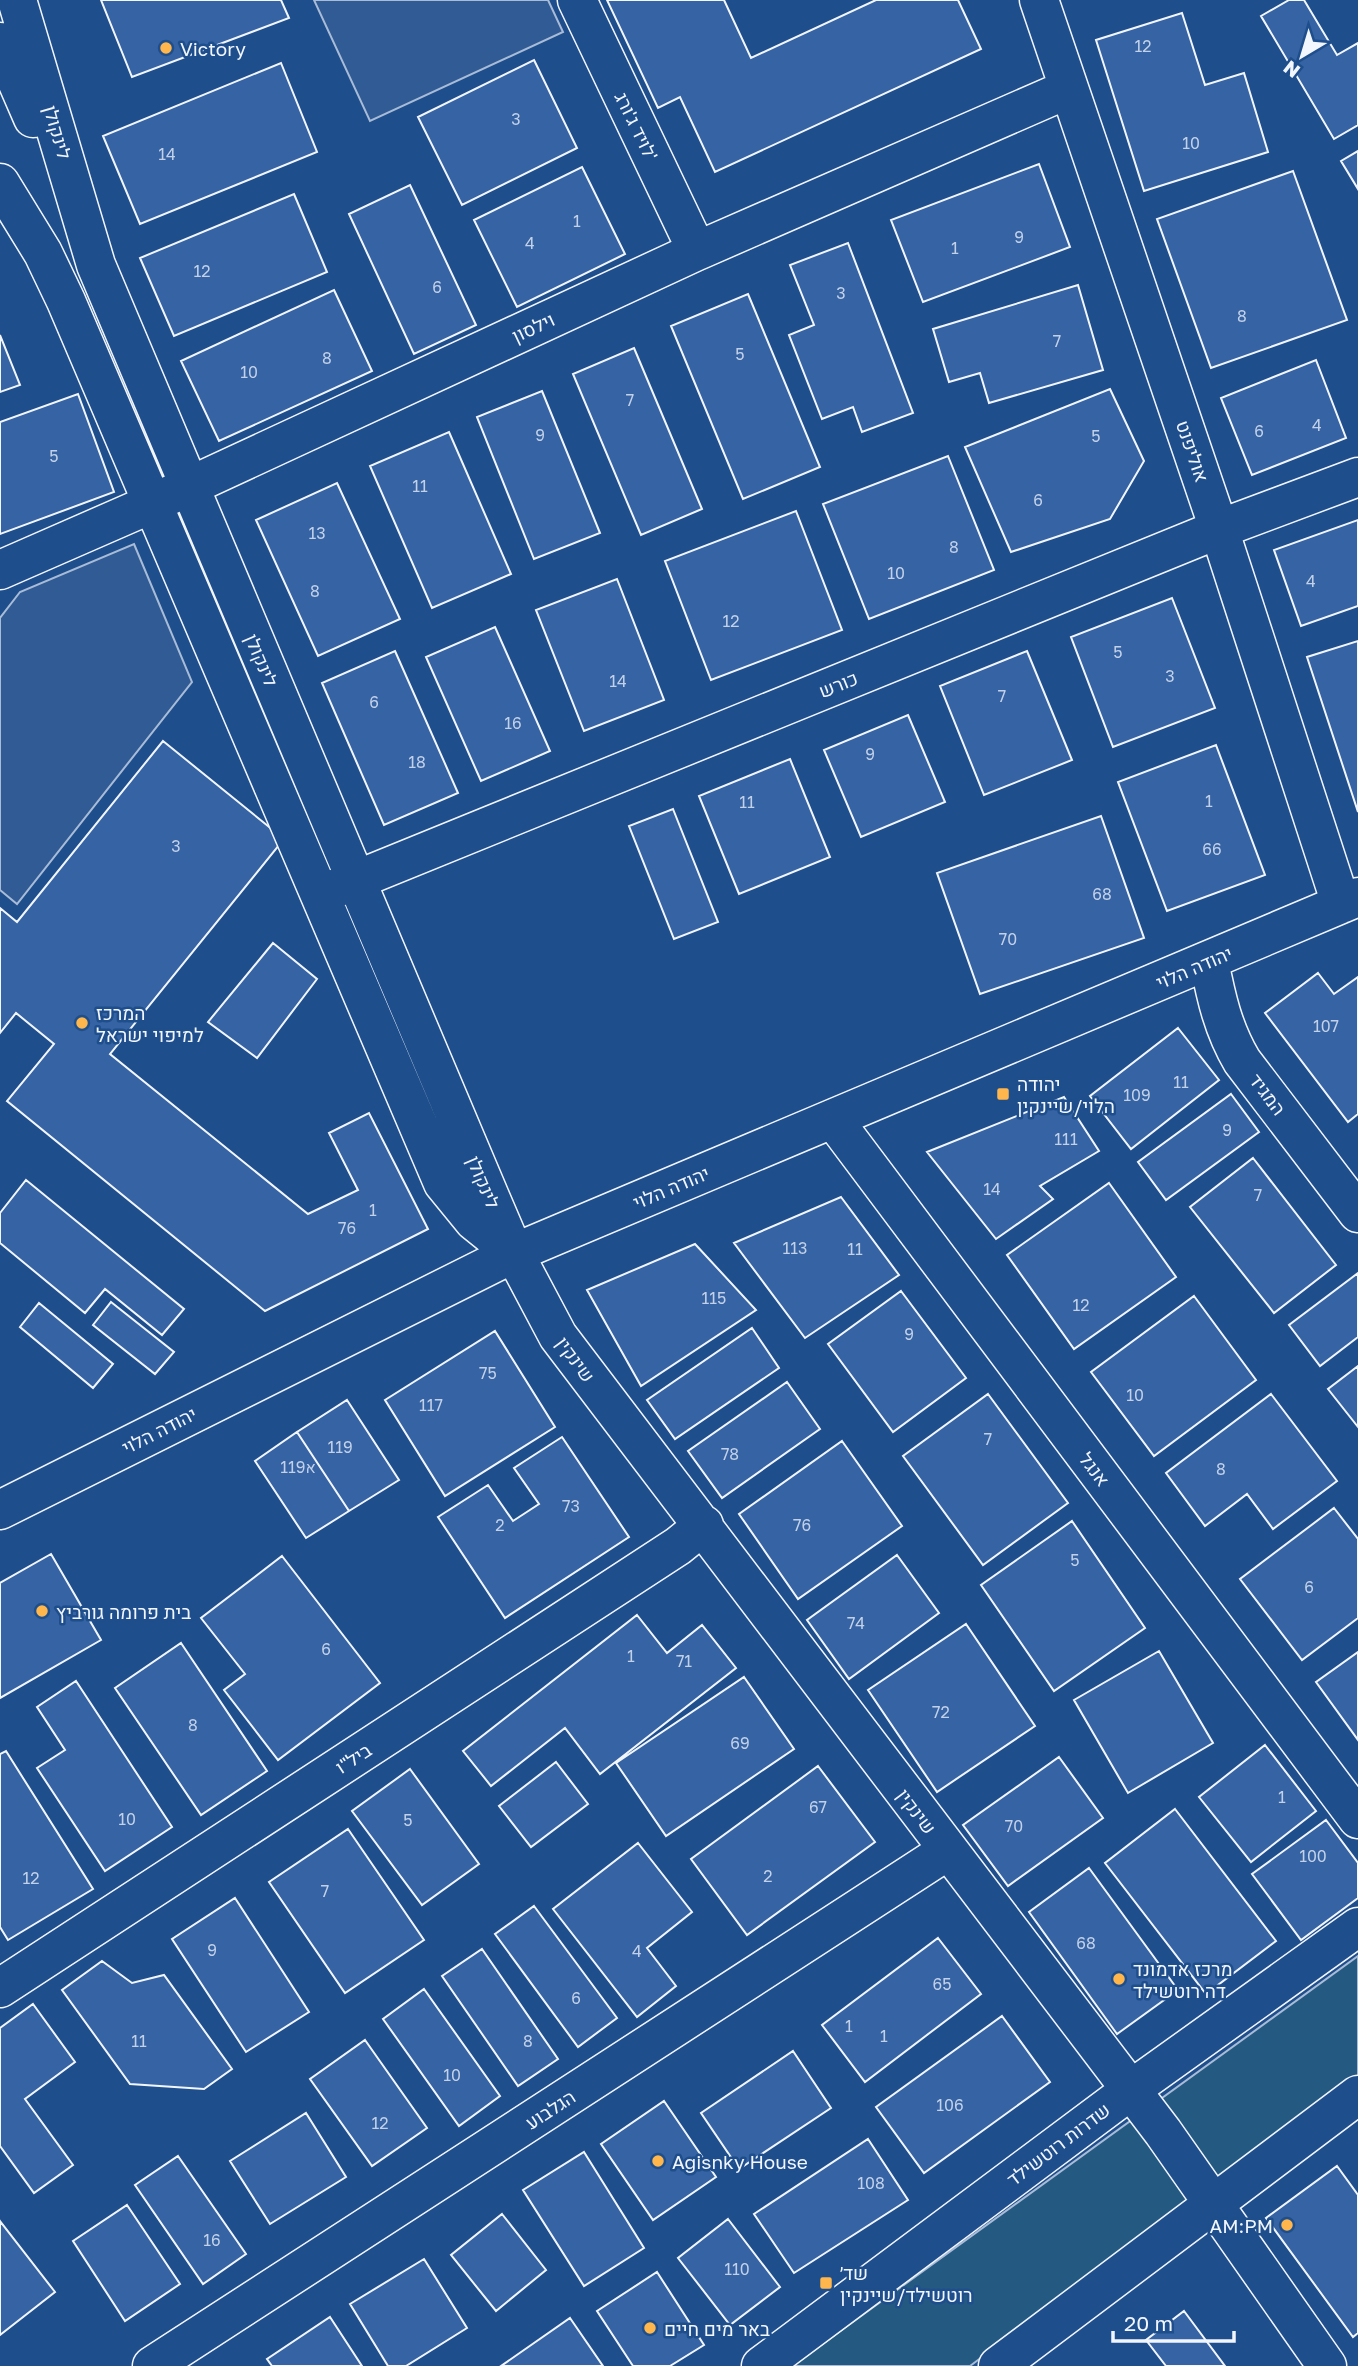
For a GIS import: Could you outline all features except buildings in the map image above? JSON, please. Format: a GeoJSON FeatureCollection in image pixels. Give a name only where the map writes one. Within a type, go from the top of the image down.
{"type":"FeatureCollection","features":[{"type":"Feature","properties":{"kind":"street","name":"לינקולן"},"geometry":{"type":"LineString","coordinates":[[17,0],[96,265],[514,1253]]}},
{"type":"Feature","properties":{"kind":"street","name":"לויד ג'ורג'"},"geometry":{"type":"LineString","coordinates":[[577,0],[697,251]]}},
{"type":"Feature","properties":{"kind":"street","name":"אוליפנט"},"geometry":{"type":"LineString","coordinates":[[1039,0],[1219,529],[1350,901]]}},
{"type":"Feature","properties":{"kind":"street"},"geometry":{"type":"LineString","coordinates":[[0,42],[96,265]]}},
{"type":"Feature","properties":{"kind":"street","name":"וילסון"},"geometry":{"type":"LineString","coordinates":[[0,570],[151,505],[697,251],[1068,89]]}},
{"type":"Feature","properties":{"kind":"street","name":"לינקולן"},"geometry":{"type":"LineString","coordinates":[[0,183],[43,253],[60,289],[443,1183],[474,1221],[514,1253]]}},
{"type":"Feature","properties":{"kind":"street","name":"כורש"},"geometry":{"type":"LineString","coordinates":[[319,896],[1219,529],[1358,477]]}},
{"type":"Feature","properties":{"kind":"street","name":"יהודה הלוי"},"geometry":{"type":"LineString","coordinates":[[0,1510],[514,1253],[1350,901]]}},
{"type":"Feature","properties":{"kind":"street","name":"המגיד"},"geometry":{"type":"LineString","coordinates":[[1209,961],[1220,1015],[1242,1061],[1358,1213]]}},
{"type":"Feature","properties":{"kind":"street","name":"אנגל"},"geometry":{"type":"LineString","coordinates":[[833,1119],[1358,1819]]}},
{"type":"Feature","properties":{"kind":"street","name":"שינקין"},"geometry":{"type":"LineString","coordinates":[[514,1253],[558,1336],[704,1525],[947,1852],[1214,2203],[1327,2366]]}},
{"type":"Feature","properties":{"kind":"street","name":"ביל\"ו"},"geometry":{"type":"LineString","coordinates":[[0,1988],[678,1546],[704,1525]]}},
{"type":"Feature","properties":{"kind":"street","name":"הגלבוע"},"geometry":{"type":"LineString","coordinates":[[152,2366],[947,1852]]}},
{"type":"Feature","properties":{"kind":"street","name":"שדרות רוטשילד"},"geometry":{"type":"LineString","coordinates":[[761,2366],[1130,2091],[1358,1927]]}},
{"type":"Feature","properties":{"kind":"street"},"geometry":{"type":"LineString","coordinates":[[998,2366],[1358,2095]]}},
{"type":"Feature","properties":{"kind":"shaded area"},"geometry":{"type":"Polygon","coordinates":[[[314,0],[548,0],[563,32],[370,121],[314,0]]]}},
{"type":"Feature","properties":{"kind":"shaded area"},"geometry":{"type":"Polygon","coordinates":[[[134,544],[192,682],[17,904],[0,890],[0,618],[20,592],[134,544]]]}},
{"type":"Feature","properties":{"kind":"shaded area"},"geometry":{"type":"Polygon","coordinates":[[[1358,1956],[1358,2077],[970,2366],[792,2366],[1358,1956]]]}},
{"type":"Feature","properties":{"kind":"place","name":"Victory"},"geometry":{"type":"Point","coordinates":[166,48]}},
{"type":"Feature","properties":{"kind":"place","name":"המרכז למיפוי ישראל"},"geometry":{"type":"Point","coordinates":[82,1023]}},
{"type":"Feature","properties":{"kind":"place","name":"יהודה הלוי/שיינקין"},"geometry":{"type":"Point","coordinates":[1003,1094]}},
{"type":"Feature","properties":{"kind":"place","name":"בית פרומה גורביץ"},"geometry":{"type":"Point","coordinates":[42,1611]}},
{"type":"Feature","properties":{"kind":"place","name":"מרכז אדמונד דה רוטשילד"},"geometry":{"type":"Point","coordinates":[1119,1979]}},
{"type":"Feature","properties":{"kind":"place","name":"Agisnky House"},"geometry":{"type":"Point","coordinates":[658,2161]}},
{"type":"Feature","properties":{"kind":"place","name":"AM:PM"},"geometry":{"type":"Point","coordinates":[1287,2225]}},
{"type":"Feature","properties":{"kind":"place","name":"שד׳ רוטשילד/שיינקין"},"geometry":{"type":"Point","coordinates":[826,2283]}},
{"type":"Feature","properties":{"kind":"place","name":"באר מים חיים"},"geometry":{"type":"Point","coordinates":[650,2328]}}]}
